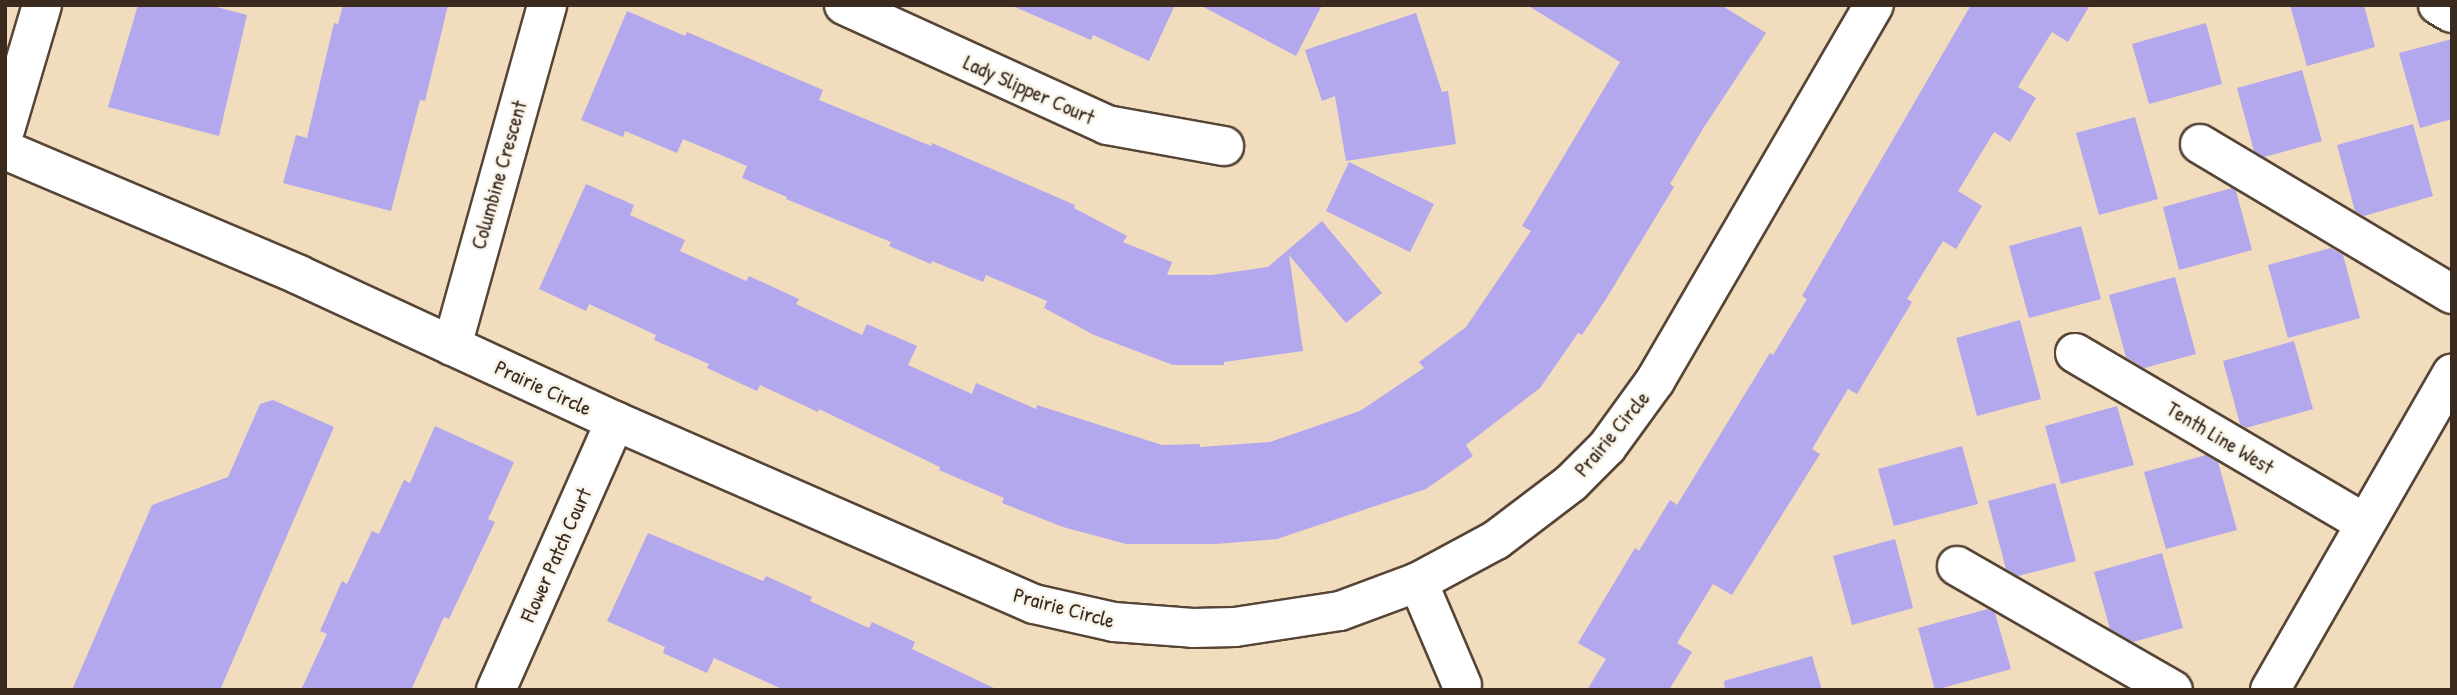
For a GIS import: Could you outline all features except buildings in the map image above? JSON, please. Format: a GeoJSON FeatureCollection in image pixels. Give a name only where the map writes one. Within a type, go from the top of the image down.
{"type":"FeatureCollection","features":[{"type":"Feature","properties":{"kind":"street"},"geometry":{"type":"LineString","coordinates":[[5,130],[42,5]]}},
{"type":"Feature","properties":{"kind":"street","name":"Columbine Crescent"},"geometry":{"type":"LineString","coordinates":[[452,346],[547,5]]}},
{"type":"Feature","properties":{"kind":"street","name":"Lady Slipper Court"},"geometry":{"type":"LineString","coordinates":[[844,5],[1107,125],[1224,146]]}},
{"type":"Feature","properties":{"kind":"street"},"geometry":{"type":"LineString","coordinates":[[2438,5],[2452,13]]}},
{"type":"Feature","properties":{"kind":"street","name":"Prairie Circle"},"geometry":{"type":"LineString","coordinates":[[5,150],[299,275],[615,421],[1034,604],[1114,622],[1207,628],[1296,620],[1340,611],[1418,582],[1496,540],[1571,483],[1606,447],[1655,381],[1869,7]]}},
{"type":"Feature","properties":{"kind":"street"},"geometry":{"type":"LineString","coordinates":[[2200,144],[2452,294]]}},
{"type":"Feature","properties":{"kind":"street","name":"Tenth Line West"},"geometry":{"type":"LineString","coordinates":[[2075,353],[2365,523]]}},
{"type":"Feature","properties":{"kind":"street"},"geometry":{"type":"LineString","coordinates":[[2270,690],[2452,374]]}},
{"type":"Feature","properties":{"kind":"street","name":"Flower Patch Court"},"geometry":{"type":"LineString","coordinates":[[496,690],[615,421]]}},
{"type":"Feature","properties":{"kind":"street"},"geometry":{"type":"LineString","coordinates":[[1957,566],[2174,690]]}},
{"type":"Feature","properties":{"kind":"street"},"geometry":{"type":"LineString","coordinates":[[1418,582],[1462,685]]}}]}
